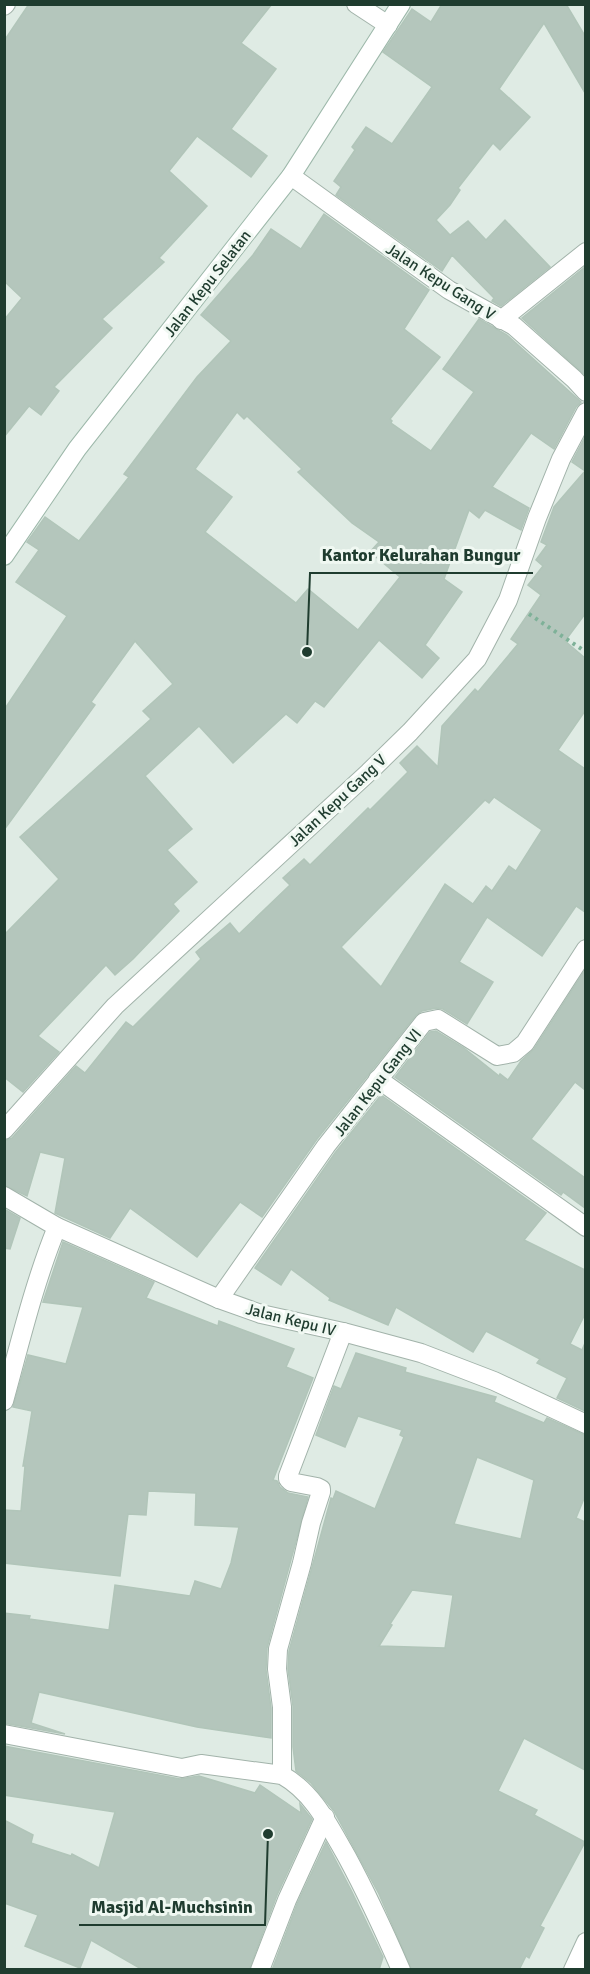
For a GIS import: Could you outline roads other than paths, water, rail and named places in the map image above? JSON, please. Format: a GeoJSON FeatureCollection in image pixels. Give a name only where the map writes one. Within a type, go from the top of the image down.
{"type":"FeatureCollection","features":[{"type":"Feature","properties":{"kind":"street"},"geometry":{"type":"LineString","coordinates":[[356,4],[387,25]]}},
{"type":"Feature","properties":{"kind":"street","name":"Jalan Kepu Selatan"},"geometry":{"type":"LineString","coordinates":[[4,556],[77,449],[291,176],[401,4]]}},
{"type":"Feature","properties":{"kind":"street","name":"Jalan Kepu Gang V"},"geometry":{"type":"LineString","coordinates":[[291,176],[449,290],[514,326],[574,379],[585,392]]}},
{"type":"Feature","properties":{"kind":"street"},"geometry":{"type":"LineString","coordinates":[[501,320],[585,252]]}},
{"type":"Feature","properties":{"kind":"street","name":"Jalan Kepu Gang V"},"geometry":{"type":"LineString","coordinates":[[4,1130],[115,1006],[410,732],[477,659],[508,600],[561,459],[585,412]]}},
{"type":"Feature","properties":{"kind":"street","name":"Jalan Kepu Gang VI"},"geometry":{"type":"LineString","coordinates":[[219,1299],[326,1146],[424,1022],[438,1019],[497,1056],[513,1053],[525,1043],[585,949]]}},
{"type":"Feature","properties":{"kind":"street"},"geometry":{"type":"LineString","coordinates":[[378,1079],[585,1227]]}},
{"type":"Feature","properties":{"kind":"street","name":"Jalan Kepu IV"},"geometry":{"type":"LineString","coordinates":[[4,1196],[57,1227],[219,1299],[261,1314],[343,1332],[421,1353],[494,1381],[585,1424]]}},
{"type":"Feature","properties":{"kind":"street"},"geometry":{"type":"LineString","coordinates":[[4,1401],[48,1249],[57,1227]]}},
{"type":"Feature","properties":{"kind":"street"},"geometry":{"type":"LineString","coordinates":[[282,1775],[282,1707],[277,1669],[278,1649],[321,1489],[291,1482],[288,1476],[343,1332]]}},
{"type":"Feature","properties":{"kind":"street"},"geometry":{"type":"LineString","coordinates":[[4,1734],[182,1768],[201,1764],[282,1775],[309,1796],[325,1817],[368,1896],[401,1970]]}},
{"type":"Feature","properties":{"kind":"street"},"geometry":{"type":"LineString","coordinates":[[260,1970],[287,1900],[325,1817]]}},
{"type":"Feature","properties":{"kind":"street"},"geometry":{"type":"LineString","coordinates":[[573,1970],[585,1942]]}},
{"type":"Feature","properties":{"kind":"place","name":"Kantor Kelurahan Bungur"},"geometry":{"type":"Point","coordinates":[307,652]}},
{"type":"Feature","properties":{"kind":"place","name":"Masjid Al-Muchsinin"},"geometry":{"type":"Point","coordinates":[268,1834]}}]}
